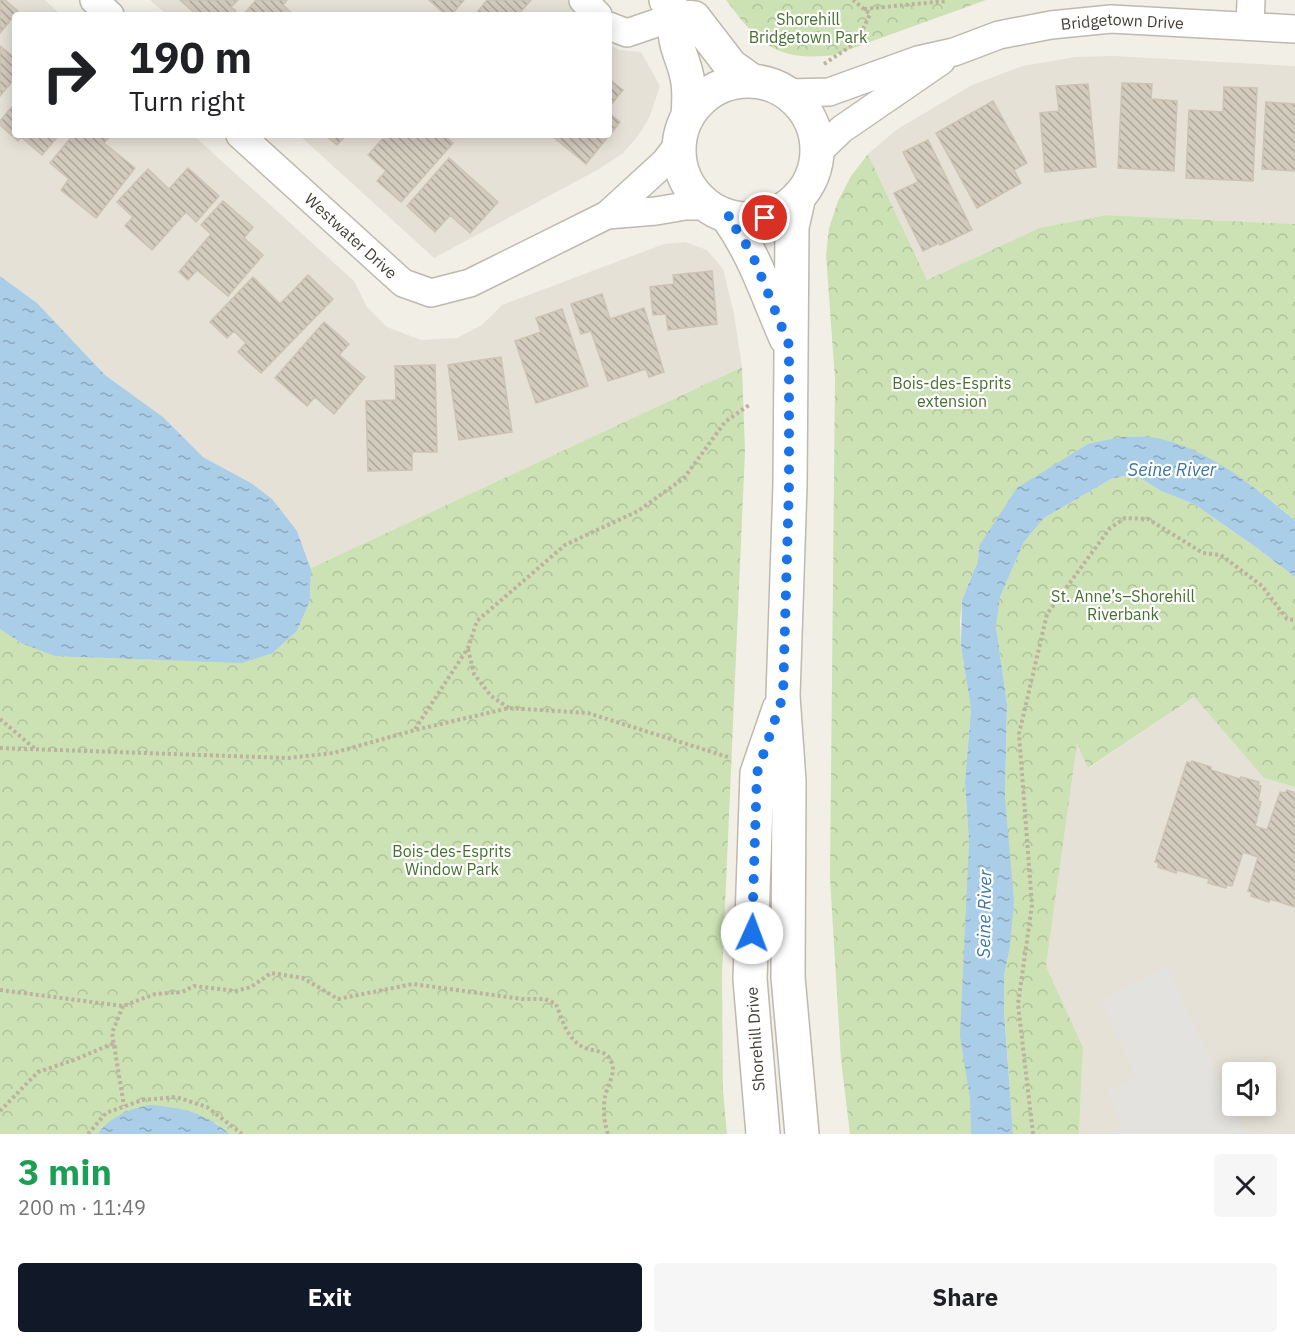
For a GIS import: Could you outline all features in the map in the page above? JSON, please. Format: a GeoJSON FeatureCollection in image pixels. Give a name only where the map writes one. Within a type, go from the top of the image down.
{"type":"FeatureCollection","features":[{"type":"Feature","properties":{"kind":"street"},"geometry":{"type":"LineString","coordinates":[[94,0],[107,12]]}},
{"type":"Feature","properties":{"kind":"street"},"geometry":{"type":"LineString","coordinates":[[583,0],[595,12]]}},
{"type":"Feature","properties":{"kind":"street"},"geometry":{"type":"LineString","coordinates":[[612,27],[627,33],[671,8]]}},
{"type":"Feature","properties":{"kind":"street"},"geometry":{"type":"LineString","coordinates":[[671,8],[694,18],[731,66],[752,81]]}},
{"type":"Feature","properties":{"kind":"street"},"geometry":{"type":"LineString","coordinates":[[671,8],[673,33],[689,89],[679,154],[681,169],[690,188],[716,211],[751,220],[780,212],[795,202],[810,183],[815,171],[818,152],[814,127],[804,107],[788,93],[770,84],[737,81],[719,87],[701,99],[684,129]]}},
{"type":"Feature","properties":{"kind":"street","name":"Bridgetown Drive"},"geometry":{"type":"LineString","coordinates":[[788,93],[829,92],[918,60],[954,52],[999,35],[1091,20],[1251,13],[1295,29]]}},
{"type":"Feature","properties":{"kind":"street","name":"Bridgetown Drive"},"geometry":{"type":"LineString","coordinates":[[818,152],[842,129],[954,52]]}},
{"type":"Feature","properties":{"kind":"street","name":"Westwater Drive"},"geometry":{"type":"LineString","coordinates":[[243,138],[403,283],[431,293],[470,283],[607,215],[665,162],[684,129]]}},
{"type":"Feature","properties":{"kind":"street","name":"Shorehill Drive"},"geometry":{"type":"LineString","coordinates":[[799,196],[792,227],[789,485],[783,696],[789,781],[788,977],[802,1134]]}},
{"type":"Feature","properties":{"kind":"street","name":"Westwater Drive"},"geometry":{"type":"LineString","coordinates":[[607,215],[656,212],[685,206],[716,211]]}},
{"type":"Feature","properties":{"kind":"street","name":"Shorehill Drive"},"geometry":{"type":"LineString","coordinates":[[716,211],[743,239],[755,261],[789,345]]}},
{"type":"Feature","properties":{"kind":"street","name":"Shorehill Drive"},"geometry":{"type":"LineString","coordinates":[[762,1134],[750,979],[757,773],[783,696]]}},
{"type":"Feature","properties":{"kind":"path"},"geometry":{"type":"LineString","coordinates":[[822,65],[857,42],[870,14],[853,0]]}},
{"type":"Feature","properties":{"kind":"path"},"geometry":{"type":"LineString","coordinates":[[864,9],[946,1]]}},
{"type":"Feature","properties":{"kind":"path"},"geometry":{"type":"LineString","coordinates":[[415,729],[468,648],[477,621],[565,545],[638,510],[684,478],[724,422],[749,405]]}},
{"type":"Feature","properties":{"kind":"path"},"geometry":{"type":"LineString","coordinates":[[1033,1134],[1018,1004],[1032,905],[1019,734],[1047,614],[1110,528],[1125,518],[1148,519],[1203,553],[1221,555],[1262,586],[1287,619],[1295,620]]}},
{"type":"Feature","properties":{"kind":"path"},"geometry":{"type":"LineString","coordinates":[[468,648],[474,674],[491,696],[508,708]]}},
{"type":"Feature","properties":{"kind":"path"},"geometry":{"type":"LineString","coordinates":[[0,748],[288,758],[333,753],[415,729],[508,708],[588,713],[731,758]]}},
{"type":"Feature","properties":{"kind":"path"},"geometry":{"type":"LineString","coordinates":[[0,719],[36,749]]}},
{"type":"Feature","properties":{"kind":"path"},"geometry":{"type":"LineString","coordinates":[[0,990],[123,1006],[155,994],[182,993],[194,986],[236,991],[251,987],[271,973],[303,978],[338,999],[413,984],[522,999],[545,999],[556,1004],[568,1033],[582,1047],[602,1052],[611,1060],[613,1072],[605,1096],[604,1121],[608,1134]]}},
{"type":"Feature","properties":{"kind":"path"},"geometry":{"type":"LineString","coordinates":[[123,1006],[112,1033],[124,1106]]}},
{"type":"Feature","properties":{"kind":"path"},"geometry":{"type":"LineString","coordinates":[[0,1111],[38,1072],[114,1043]]}},
{"type":"Feature","properties":{"kind":"path"},"geometry":{"type":"LineString","coordinates":[[88,1134],[106,1113],[142,1100],[176,1097],[207,1107],[242,1134]]}},
{"type":"Feature","properties":{"kind":"shaded area"},"geometry":{"type":"Polygon","coordinates":[[[0,0],[45,0],[58,12],[12,12],[12,138],[196,138],[354,281],[367,307],[387,327],[421,340],[457,338],[482,325],[502,305],[664,244],[685,242],[707,250],[723,269],[734,314],[742,367],[311,568],[297,531],[251,483],[203,457],[163,417],[105,375],[37,303],[0,276],[0,0]]]}},
{"type":"Feature","properties":{"kind":"shaded area"},"geometry":{"type":"Polygon","coordinates":[[[150,0],[567,0],[577,12],[164,12],[150,0]]]}},
{"type":"Feature","properties":{"kind":"shaded area"},"geometry":{"type":"Polygon","coordinates":[[[612,46],[619,50],[641,52],[660,86],[649,118],[638,136],[623,153],[599,169],[434,258],[302,138],[612,138],[612,46]]]}},
{"type":"Feature","properties":{"kind":"shaded area"},"geometry":{"type":"Polygon","coordinates":[[[1113,56],[1295,66],[1295,224],[1106,215],[1039,228],[927,280],[868,154],[896,130],[972,85],[1023,66],[1075,57],[1113,56]]]}},
{"type":"Feature","properties":{"kind":"shaded area"},"geometry":{"type":"Polygon","coordinates":[[[1194,697],[1264,778],[1295,787],[1295,1134],[1079,1134],[1083,1047],[1046,966],[1077,742],[1089,768],[1194,697]]]}},
{"type":"Feature","properties":{"kind":"shaded area"},"geometry":{"type":"Polygon","coordinates":[[[1168,967],[1222,1084],[1222,1116],[1237,1116],[1245,1134],[1111,1134],[1122,1127],[1107,1091],[1137,1077],[1100,1000],[1168,967]]]}},
{"type":"Feature","properties":{"kind":"green space","name":"Shorehill Bridgetown Park"},"geometry":{"type":"Polygon","coordinates":[[[726,0],[986,0],[834,55],[797,56],[771,47],[759,39],[726,0]]]}},
{"type":"Feature","properties":{"kind":"green space","name":"Bois-des-Esprits extension"},"geometry":{"type":"Polygon","coordinates":[[[868,154],[927,280],[1039,228],[1106,215],[1295,224],[1295,521],[1262,493],[1210,459],[1150,437],[979,546],[978,561],[962,600],[960,622],[961,646],[971,709],[965,782],[969,843],[971,1134],[850,1134],[841,1060],[830,878],[835,379],[826,255],[829,228],[838,201],[851,176],[868,154]]]}},
{"type":"Feature","properties":{"kind":"green space","name":"Bois-des-Esprits Window Park"},"geometry":{"type":"Polygon","coordinates":[[[742,367],[745,451],[722,975],[723,1091],[727,1134],[230,1134],[216,1123],[102,1127],[98,1134],[0,1134],[0,629],[21,643],[273,653],[297,631],[310,601],[311,568],[742,367]]]}},
{"type":"Feature","properties":{"kind":"green space","name":"St. Anne’s–Shorehill Riverbank"},"geometry":{"type":"Polygon","coordinates":[[[1128,475],[1142,479],[1161,491],[1194,504],[1295,577],[1295,787],[1264,778],[1194,697],[1088,768],[1077,744],[1046,966],[1083,1047],[1079,1134],[1013,1134],[1004,1010],[1004,976],[1010,947],[1005,797],[1007,704],[996,626],[997,610],[1000,597],[1024,542],[1044,518],[1111,479],[1128,475]]]}},
{"type":"Feature","properties":{"kind":"water"},"geometry":{"type":"Polygon","coordinates":[[[0,276],[37,303],[105,375],[163,417],[203,457],[251,483],[272,499],[297,531],[311,569],[310,601],[297,631],[273,653],[242,663],[55,656],[21,643],[0,629],[0,276]]]}},
{"type":"Feature","properties":{"kind":"water","name":"Seine River"},"geometry":{"type":"Polygon","coordinates":[[[1122,437],[1150,437],[1170,441],[1208,458],[1246,481],[1295,521],[1295,577],[1194,504],[1161,491],[1142,479],[1128,475],[1111,479],[1044,518],[1024,542],[1000,597],[996,626],[1007,704],[1005,797],[1014,902],[1010,947],[1004,976],[1004,1011],[1013,1134],[971,1134],[970,1098],[960,1036],[969,843],[965,782],[971,709],[961,646],[962,600],[978,561],[979,546],[1017,488],[1088,444],[1122,437]]]}},
{"type":"Feature","properties":{"kind":"water"},"geometry":{"type":"Polygon","coordinates":[[[150,1105],[193,1112],[230,1134],[98,1134],[107,1123],[121,1115],[150,1105]]]}},
{"type":"Feature","properties":{"kind":"building"},"geometry":{"type":"Polygon","coordinates":[[[0,0],[5,0],[18,11],[12,12],[12,18],[0,33],[0,0]]]}},
{"type":"Feature","properties":{"kind":"building"},"geometry":{"type":"Polygon","coordinates":[[[180,0],[238,0],[231,7],[235,12],[194,12],[180,0]]]}},
{"type":"Feature","properties":{"kind":"building"},"geometry":{"type":"Polygon","coordinates":[[[256,0],[287,0],[283,5],[291,12],[246,12],[256,0]]]}},
{"type":"Feature","properties":{"kind":"building"},"geometry":{"type":"Polygon","coordinates":[[[429,0],[464,0],[454,12],[443,12],[429,0]]]}},
{"type":"Feature","properties":{"kind":"building"},"geometry":{"type":"Polygon","coordinates":[[[487,0],[531,0],[521,12],[477,12],[487,0]]]}},
{"type":"Feature","properties":{"kind":"building"},"geometry":{"type":"Polygon","coordinates":[[[0,46],[12,56],[12,82],[0,96],[0,46]]]}},
{"type":"Feature","properties":{"kind":"building"},"geometry":{"type":"Polygon","coordinates":[[[612,81],[623,90],[612,103],[612,81]]]}},
{"type":"Feature","properties":{"kind":"building"},"geometry":{"type":"Polygon","coordinates":[[[1122,83],[1152,84],[1151,99],[1177,101],[1174,171],[1118,168],[1122,83]]]}},
{"type":"Feature","properties":{"kind":"building"},"geometry":{"type":"Polygon","coordinates":[[[1088,84],[1096,167],[1045,172],[1040,113],[1059,111],[1056,86],[1088,84]]]}},
{"type":"Feature","properties":{"kind":"building"},"geometry":{"type":"Polygon","coordinates":[[[1224,87],[1257,88],[1253,181],[1186,178],[1189,110],[1223,112],[1224,87]]]}},
{"type":"Feature","properties":{"kind":"building"},"geometry":{"type":"Polygon","coordinates":[[[993,101],[1027,163],[1014,170],[1021,183],[977,208],[936,133],[993,101]]]}},
{"type":"Feature","properties":{"kind":"building"},"geometry":{"type":"Polygon","coordinates":[[[1266,102],[1295,104],[1295,171],[1262,169],[1266,102]]]}},
{"type":"Feature","properties":{"kind":"building"},"geometry":{"type":"Polygon","coordinates":[[[12,107],[12,136],[0,125],[0,121],[12,107]]]}},
{"type":"Feature","properties":{"kind":"building"},"geometry":{"type":"Polygon","coordinates":[[[612,115],[620,122],[612,132],[612,115]]]}},
{"type":"Feature","properties":{"kind":"building"},"geometry":{"type":"Polygon","coordinates":[[[22,138],[56,138],[42,155],[22,138]]]}},
{"type":"Feature","properties":{"kind":"building"},"geometry":{"type":"Polygon","coordinates":[[[71,138],[108,138],[104,143],[135,168],[96,218],[61,190],[69,179],[50,163],[71,138]]]}},
{"type":"Feature","properties":{"kind":"building"},"geometry":{"type":"Polygon","coordinates":[[[329,138],[343,138],[337,145],[329,138]]]}},
{"type":"Feature","properties":{"kind":"building"},"geometry":{"type":"Polygon","coordinates":[[[383,138],[447,138],[453,143],[401,202],[377,181],[386,171],[368,155],[383,138]]]}},
{"type":"Feature","properties":{"kind":"building"},"geometry":{"type":"Polygon","coordinates":[[[555,138],[607,138],[586,164],[555,138]]]}},
{"type":"Feature","properties":{"kind":"building"},"geometry":{"type":"Polygon","coordinates":[[[928,140],[972,230],[923,251],[894,193],[918,182],[903,152],[928,140]]]}},
{"type":"Feature","properties":{"kind":"building"},"geometry":{"type":"Polygon","coordinates":[[[449,158],[498,202],[470,233],[450,215],[435,232],[407,206],[449,158]]]}},
{"type":"Feature","properties":{"kind":"building"},"geometry":{"type":"Polygon","coordinates":[[[188,168],[219,196],[196,222],[186,212],[152,250],[125,226],[133,217],[117,202],[148,169],[169,189],[188,168]]]}},
{"type":"Feature","properties":{"kind":"building"},"geometry":{"type":"Polygon","coordinates":[[[223,201],[253,227],[244,238],[263,255],[228,296],[197,270],[188,280],[179,272],[211,234],[201,225],[223,201]]]}},
{"type":"Feature","properties":{"kind":"building"},"geometry":{"type":"Polygon","coordinates":[[[712,271],[717,324],[668,330],[666,314],[653,315],[650,287],[674,284],[673,275],[712,271]]]}},
{"type":"Feature","properties":{"kind":"building"},"geometry":{"type":"Polygon","coordinates":[[[308,275],[333,299],[261,373],[238,352],[246,343],[234,331],[227,338],[210,322],[253,277],[280,304],[308,275]]]}},
{"type":"Feature","properties":{"kind":"building"},"geometry":{"type":"Polygon","coordinates":[[[602,294],[610,319],[644,308],[664,372],[649,377],[646,369],[608,381],[591,331],[581,334],[571,304],[602,294]]]}},
{"type":"Feature","properties":{"kind":"building"},"geometry":{"type":"Polygon","coordinates":[[[562,309],[588,386],[536,403],[515,341],[541,332],[536,318],[562,309]]]}},
{"type":"Feature","properties":{"kind":"building"},"geometry":{"type":"Polygon","coordinates":[[[324,322],[349,344],[339,355],[365,377],[334,414],[315,397],[307,406],[275,378],[324,322]]]}},
{"type":"Feature","properties":{"kind":"building"},"geometry":{"type":"Polygon","coordinates":[[[501,357],[512,432],[459,440],[448,365],[501,357]]]}},
{"type":"Feature","properties":{"kind":"building"},"geometry":{"type":"Polygon","coordinates":[[[435,365],[437,452],[412,452],[412,470],[368,471],[366,401],[396,400],[395,366],[435,365]]]}},
{"type":"Feature","properties":{"kind":"building"},"geometry":{"type":"Polygon","coordinates":[[[1192,761],[1211,767],[1211,770],[1259,782],[1258,785],[1261,786],[1258,801],[1261,802],[1255,826],[1267,830],[1280,792],[1285,793],[1287,790],[1295,793],[1295,907],[1251,896],[1252,893],[1248,891],[1258,857],[1243,852],[1232,886],[1227,885],[1226,888],[1208,883],[1209,879],[1158,867],[1159,863],[1155,862],[1187,762],[1192,761]]]}},
{"type":"Feature","properties":{"kind":"route"},"geometry":{"type":"LineString","coordinates":[[752,933],[757,773],[783,696],[789,485],[789,345],[755,261],[727,216],[751,220],[765,218]]}}]}
